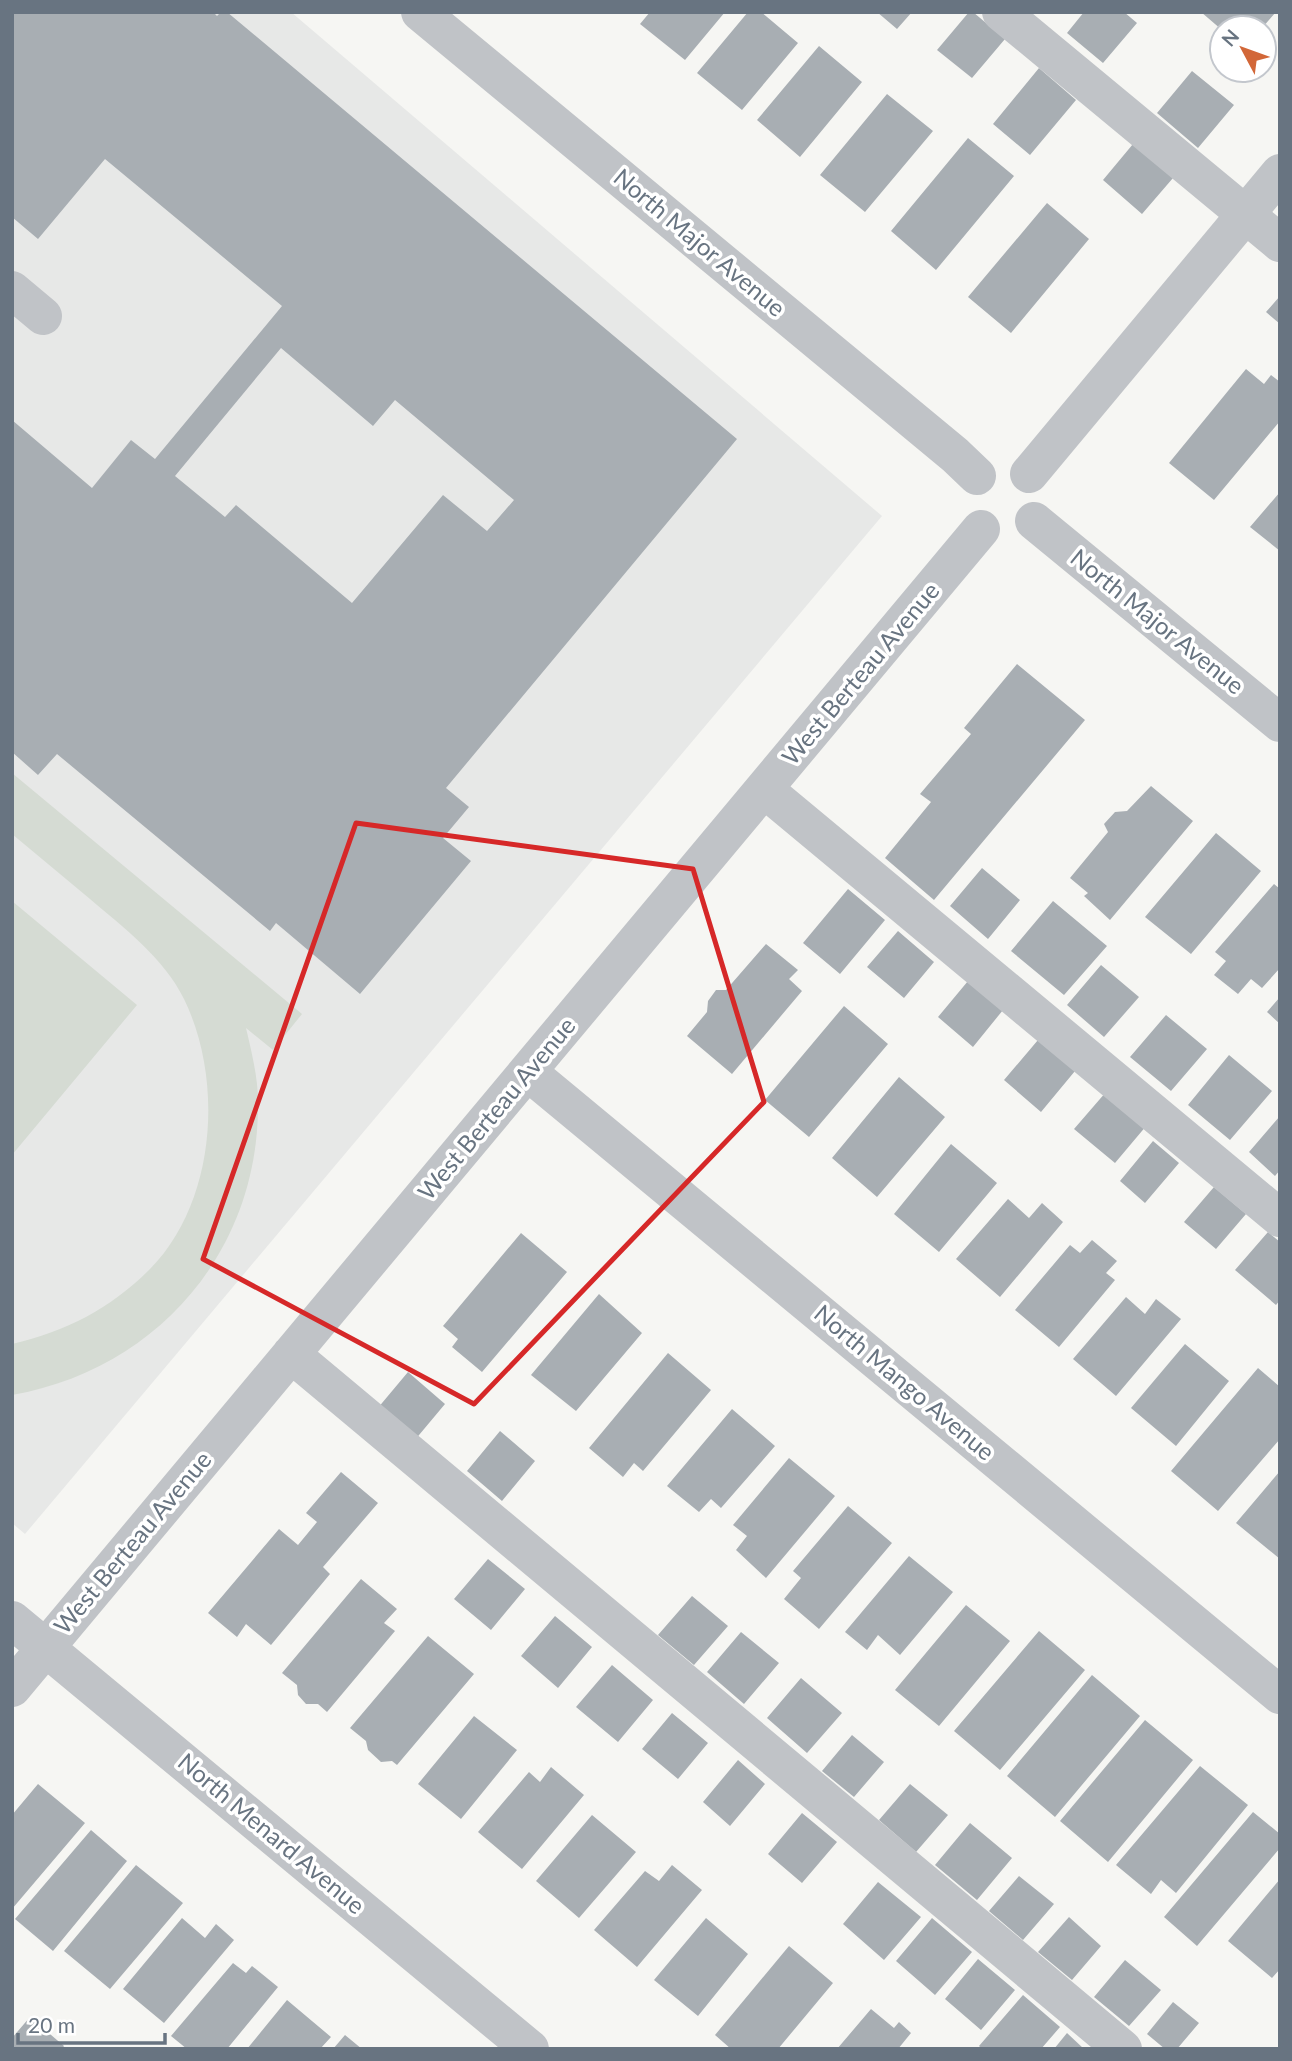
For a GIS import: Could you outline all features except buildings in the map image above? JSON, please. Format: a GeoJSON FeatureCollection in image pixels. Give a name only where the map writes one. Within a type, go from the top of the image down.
{"type":"FeatureCollection","features":[{"type":"Feature","properties":{"kind":"street","name":"North Major Avenue"},"geometry":{"type":"LineString","coordinates":[[420,12],[977,476]]}},
{"type":"Feature","properties":{"kind":"street"},"geometry":{"type":"LineString","coordinates":[[1001,12],[1280,243]]}},
{"type":"Feature","properties":{"kind":"street"},"geometry":{"type":"LineString","coordinates":[[1029,474],[1280,173]]}},
{"type":"Feature","properties":{"kind":"street"},"geometry":{"type":"LineString","coordinates":[[12,290],[43,316]]}},
{"type":"Feature","properties":{"kind":"street"},"geometry":{"type":"LineString","coordinates":[[1011,465],[1029,474],[1037,486],[1040,498],[1034,521],[1015,535],[1004,537],[981,529],[969,509],[971,486],[977,476],[987,469],[1011,465]]}},
{"type":"Feature","properties":{"kind":"street","name":"North Major Avenue"},"geometry":{"type":"LineString","coordinates":[[1034,521],[1280,723]]}},
{"type":"Feature","properties":{"kind":"street","name":"West Berteau Avenue"},"geometry":{"type":"LineString","coordinates":[[12,1688],[981,529]]}},
{"type":"Feature","properties":{"kind":"street"},"geometry":{"type":"LineString","coordinates":[[764,789],[1280,1218]]}},
{"type":"Feature","properties":{"kind":"street","name":"North Mango Avenue"},"geometry":{"type":"LineString","coordinates":[[528,1072],[1280,1695]]}},
{"type":"Feature","properties":{"kind":"street"},"geometry":{"type":"LineString","coordinates":[[291,1354],[1122,2049]]}},
{"type":"Feature","properties":{"kind":"street","name":"North Menard Avenue"},"geometry":{"type":"LineString","coordinates":[[12,1620],[530,2049]]}},
{"type":"Feature","properties":{"kind":"highlighted area"},"geometry":{"type":"Polygon","coordinates":[[[356,823],[693,869],[764,1102],[474,1404],[203,1259],[356,823]]]}},
{"type":"Feature","properties":{"kind":"shaded area"},"geometry":{"type":"Polygon","coordinates":[[[12,12],[291,12],[882,516],[25,1534],[12,1523],[12,12]]]}},
{"type":"Feature","properties":{"kind":"shaded area"},"geometry":{"type":"Polygon","coordinates":[[[12,773],[302,1014],[273,1050],[246,1028],[255,1068],[258,1098],[253,1161],[239,1211],[217,1256],[188,1297],[152,1332],[111,1360],[64,1381],[12,1395],[12,1344],[69,1325],[103,1307],[150,1269],[172,1242],[189,1210],[200,1176],[207,1140],[208,1103],[205,1066],[197,1031],[176,984],[166,970],[129,933],[12,834],[12,773]]]}},
{"type":"Feature","properties":{"kind":"shaded area"},"geometry":{"type":"Polygon","coordinates":[[[12,901],[137,1005],[12,1155],[12,901]]]}}]}
